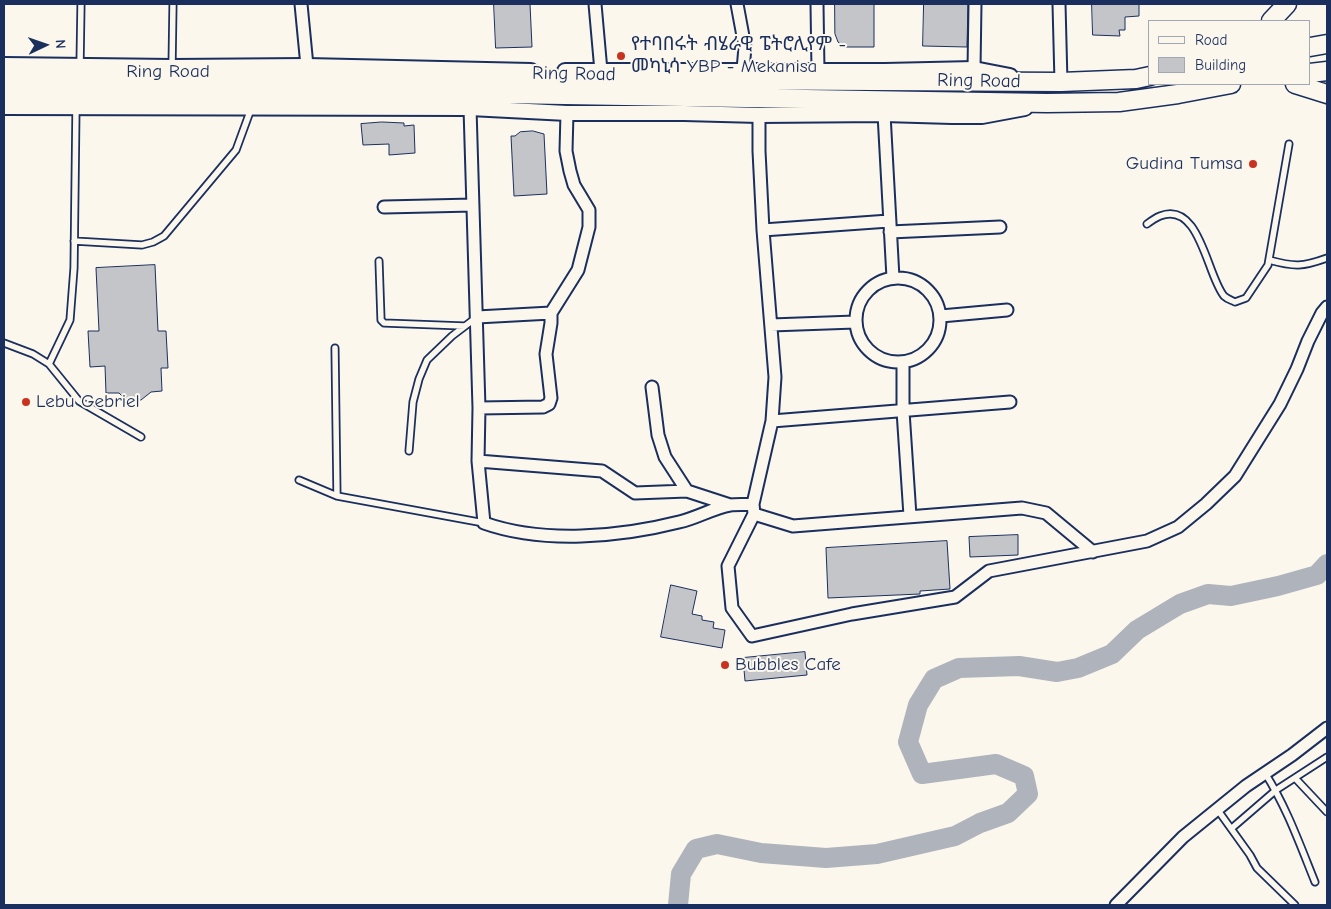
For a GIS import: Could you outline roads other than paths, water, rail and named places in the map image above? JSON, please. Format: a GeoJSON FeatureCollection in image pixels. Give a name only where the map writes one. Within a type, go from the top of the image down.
{"type":"FeatureCollection","features":[{"type":"Feature","properties":{"kind":"highway"},"geometry":{"type":"LineString","coordinates":[[1271,20],[1287,4]]}},
{"type":"Feature","properties":{"kind":"highway"},"geometry":{"type":"LineString","coordinates":[[1311,47],[1327,44]]}},
{"type":"Feature","properties":{"kind":"highway"},"geometry":{"type":"LineString","coordinates":[[1311,73],[1327,71]]}},
{"type":"Feature","properties":{"kind":"highway","name":"Ring Road"},"geometry":{"type":"LineString","coordinates":[[4,78],[1061,82],[1136,79],[1148,76]]}},
{"type":"Feature","properties":{"kind":"highway","name":"Ring Road"},"geometry":{"type":"LineString","coordinates":[[4,93],[504,94],[1047,103],[1119,102],[1227,85]]}},
{"type":"Feature","properties":{"kind":"highway"},"geometry":{"type":"LineString","coordinates":[[1298,85],[1327,94]]}},
{"type":"Feature","properties":{"kind":"street"},"geometry":{"type":"LineString","coordinates":[[301,4],[307,66]]}},
{"type":"Feature","properties":{"kind":"street"},"geometry":{"type":"LineString","coordinates":[[595,4],[601,71]]}},
{"type":"Feature","properties":{"kind":"street"},"geometry":{"type":"LineString","coordinates":[[737,4],[745,48],[743,70]]}},
{"type":"Feature","properties":{"kind":"street"},"geometry":{"type":"LineString","coordinates":[[817,4],[818,71]]}},
{"type":"Feature","properties":{"kind":"street"},"geometry":{"type":"LineString","coordinates":[[974,69],[975,4]]}},
{"type":"Feature","properties":{"kind":"street"},"geometry":{"type":"LineString","coordinates":[[1059,4],[1061,82]]}},
{"type":"Feature","properties":{"kind":"street"},"geometry":{"type":"LineString","coordinates":[[4,65],[307,66],[601,71],[974,69],[1038,82]]}},
{"type":"Feature","properties":{"kind":"street"},"geometry":{"type":"LineString","coordinates":[[4,107],[470,108],[567,113],[982,116],[1047,103]]}},
{"type":"Feature","properties":{"kind":"street"},"geometry":{"type":"LineString","coordinates":[[470,108],[479,408],[478,461],[484,523],[510,531],[529,534],[586,535],[682,522],[730,505]]}},
{"type":"Feature","properties":{"kind":"street"},"geometry":{"type":"LineString","coordinates":[[479,408],[543,407],[549,404],[551,398],[546,354],[551,313],[578,270],[588,227],[589,210],[574,185],[570,171],[566,151],[567,113]]}},
{"type":"Feature","properties":{"kind":"street"},"geometry":{"type":"LineString","coordinates":[[884,114],[893,278]]}},
{"type":"Feature","properties":{"kind":"street"},"geometry":{"type":"LineString","coordinates":[[759,115],[758,152],[763,230],[776,377],[772,421],[754,509],[728,566],[732,608],[752,636],[852,614],[955,597],[990,571],[1148,541],[1178,527],[1206,504],[1235,476],[1280,404],[1298,369],[1308,340],[1327,307]]}},
{"type":"Feature","properties":{"kind":"street"},"geometry":{"type":"LineString","coordinates":[[384,207],[473,205]]}},
{"type":"Feature","properties":{"kind":"street"},"geometry":{"type":"LineString","coordinates":[[763,230],[889,226],[1000,227]]}},
{"type":"Feature","properties":{"kind":"street"},"geometry":{"type":"LineString","coordinates":[[893,278],[908,279],[920,285],[930,293],[937,304],[941,316],[939,330],[934,342],[926,352],[903,363],[889,362],[876,357],[865,348],[858,336],[857,309],[862,297],[871,287],[893,278]]}},
{"type":"Feature","properties":{"kind":"street"},"geometry":{"type":"LineString","coordinates":[[941,316],[1007,310]]}},
{"type":"Feature","properties":{"kind":"street"},"geometry":{"type":"LineString","coordinates":[[476,318],[551,313]]}},
{"type":"Feature","properties":{"kind":"street"},"geometry":{"type":"LineString","coordinates":[[771,325],[856,322]]}},
{"type":"Feature","properties":{"kind":"street"},"geometry":{"type":"LineString","coordinates":[[903,363],[903,411],[910,516]]}},
{"type":"Feature","properties":{"kind":"street"},"geometry":{"type":"LineString","coordinates":[[652,386],[658,434],[665,457],[687,491]]}},
{"type":"Feature","properties":{"kind":"street"},"geometry":{"type":"LineString","coordinates":[[772,421],[1010,402]]}},
{"type":"Feature","properties":{"kind":"street"},"geometry":{"type":"LineString","coordinates":[[478,461],[602,471],[636,493],[687,491],[730,505],[754,509],[793,526],[1022,508],[1046,513],[1093,552]]}},
{"type":"Feature","properties":{"kind":"street"},"geometry":{"type":"LineString","coordinates":[[1116,905],[1183,837],[1246,786],[1292,755],[1327,728]]}},
{"type":"Feature","properties":{"kind":"lane"},"geometry":{"type":"LineString","coordinates":[[80,65],[81,4]]}},
{"type":"Feature","properties":{"kind":"lane"},"geometry":{"type":"LineString","coordinates":[[172,67],[173,4]]}},
{"type":"Feature","properties":{"kind":"lane"},"geometry":{"type":"LineString","coordinates":[[49,364],[70,320],[74,242],[76,107]]}},
{"type":"Feature","properties":{"kind":"lane"},"geometry":{"type":"LineString","coordinates":[[74,242],[142,245],[164,236],[236,150],[252,107]]}},
{"type":"Feature","properties":{"kind":"lane"},"geometry":{"type":"LineString","coordinates":[[1146,224],[1161,216],[1173,214],[1188,221],[1196,231],[1215,278],[1225,297],[1235,302],[1246,298],[1268,266],[1289,144]]}},
{"type":"Feature","properties":{"kind":"lane"},"geometry":{"type":"LineString","coordinates":[[1269,260],[1286,265],[1302,266],[1327,258]]}},
{"type":"Feature","properties":{"kind":"lane"},"geometry":{"type":"LineString","coordinates":[[379,261],[381,320],[384,323],[464,326]]}},
{"type":"Feature","properties":{"kind":"lane"},"geometry":{"type":"LineString","coordinates":[[409,450],[413,402],[418,379],[427,360],[464,326],[476,318]]}},
{"type":"Feature","properties":{"kind":"lane"},"geometry":{"type":"LineString","coordinates":[[4,343],[33,354],[49,364],[79,401],[141,437]]}},
{"type":"Feature","properties":{"kind":"lane"},"geometry":{"type":"LineString","coordinates":[[335,348],[337,496]]}},
{"type":"Feature","properties":{"kind":"lane"},"geometry":{"type":"LineString","coordinates":[[298,480],[337,496],[484,523]]}},
{"type":"Feature","properties":{"kind":"lane"},"geometry":{"type":"LineString","coordinates":[[1232,828],[1276,790],[1327,757]]}},
{"type":"Feature","properties":{"kind":"lane"},"geometry":{"type":"LineString","coordinates":[[1265,773],[1276,790],[1293,826],[1315,882]]}},
{"type":"Feature","properties":{"kind":"lane"},"geometry":{"type":"LineString","coordinates":[[1295,778],[1327,812]]}},
{"type":"Feature","properties":{"kind":"lane"},"geometry":{"type":"LineString","coordinates":[[1217,809],[1250,854],[1257,868],[1295,905]]}},
{"type":"Feature","properties":{"kind":"waterway"},"geometry":{"type":"LineString","coordinates":[[678,905],[681,874],[696,849],[717,844],[761,853],[826,858],[877,854],[955,836],[980,823],[1008,813],[1028,794],[1024,776],[996,764],[922,774],[908,742],[918,705],[934,679],[959,668],[1019,666],[1057,672],[1078,668],[1112,654],[1137,630],[1180,604],[1208,594],[1231,596],[1278,586],[1317,575],[1327,564]]}},
{"type":"Feature","properties":{"kind":"place","name":"የተባበሩት ብሄራዊ ፔትሮሊየም - መካኒሳ YBP - Mekanisa"},"geometry":{"type":"Point","coordinates":[621,56]}},
{"type":"Feature","properties":{"kind":"place","name":"Gudina Tumsa"},"geometry":{"type":"Point","coordinates":[1253,164]}},
{"type":"Feature","properties":{"kind":"place","name":"Lebu Gebriel"},"geometry":{"type":"Point","coordinates":[26,402]}},
{"type":"Feature","properties":{"kind":"place","name":"Bubbles Cafe"},"geometry":{"type":"Point","coordinates":[725,665]}}]}
